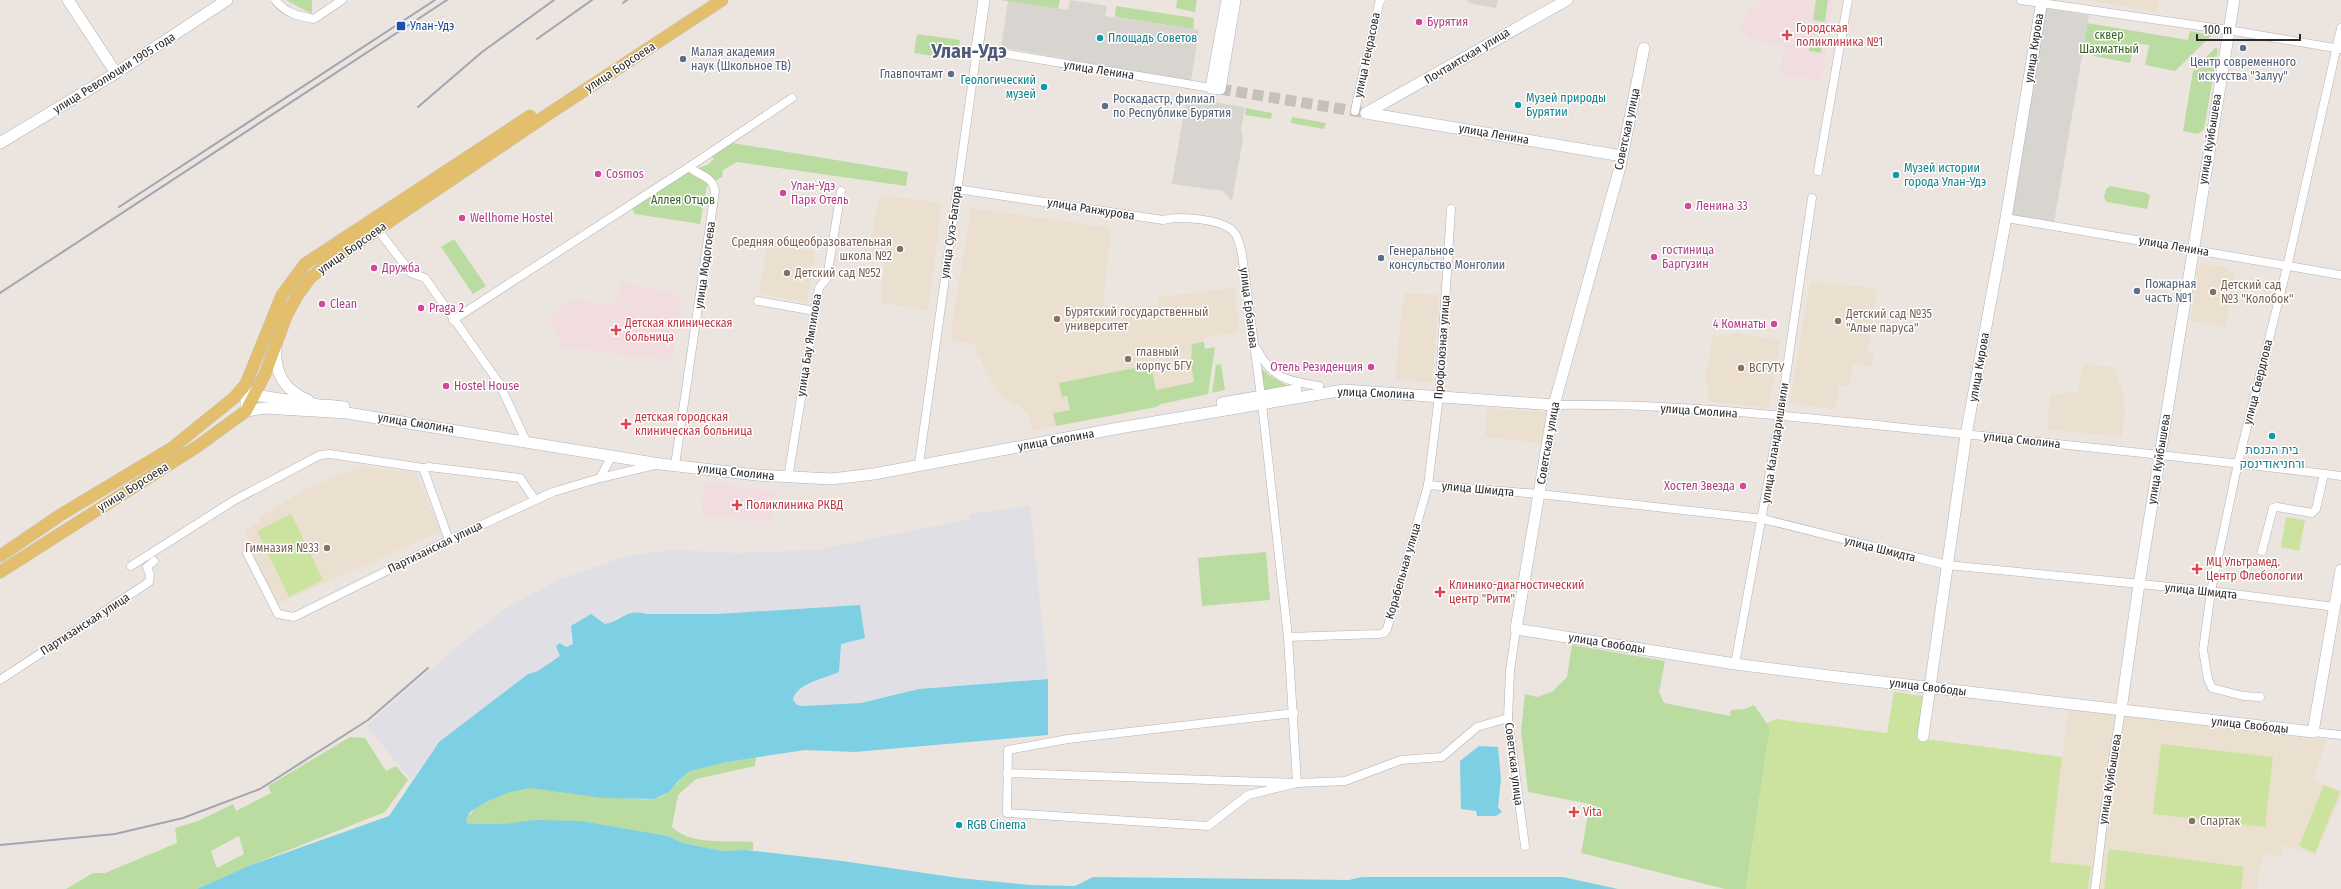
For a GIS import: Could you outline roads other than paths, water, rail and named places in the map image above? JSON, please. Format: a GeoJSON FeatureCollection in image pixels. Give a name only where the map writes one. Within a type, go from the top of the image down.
{"type":"FeatureCollection","features":[{"type":"Feature","properties":{"kind":"main road"},"geometry":{"type":"LineString","coordinates":[[68,0],[116,73]]}},
{"type":"Feature","properties":{"kind":"main road","name":"улица Революции 1905 года"},"geometry":{"type":"LineString","coordinates":[[0,143],[116,73],[227,0]]}},
{"type":"Feature","properties":{"kind":"main road","name":"улица Борсоева"},"geometry":{"type":"LineString","coordinates":[[0,572],[175,453],[221,410],[246,384],[278,304],[292,279],[306,264],[370,220],[709,0]]}},
{"type":"Feature","properties":{"kind":"main road","name":"улица Борсоева"},"geometry":{"type":"LineString","coordinates":[[0,556],[62,514],[175,453],[246,411],[250,397],[277,345],[287,314],[297,296],[310,278],[556,108],[722,0]]}},
{"type":"Feature","properties":{"kind":"main road","name":"улица Сухэ-Батора"},"geometry":{"type":"LineString","coordinates":[[977,49],[984,0]]}},
{"type":"Feature","properties":{"kind":"main road"},"geometry":{"type":"LineString","coordinates":[[1216,89],[1227,0]]}},
{"type":"Feature","properties":{"kind":"main road"},"geometry":{"type":"LineString","coordinates":[[1216,89],[1235,0]]}},
{"type":"Feature","properties":{"kind":"main road","name":"Почтамтская улица"},"geometry":{"type":"LineString","coordinates":[[1361,112],[1567,0]]}},
{"type":"Feature","properties":{"kind":"main road","name":"улица Куйбышева"},"geometry":{"type":"LineString","coordinates":[[2121,710],[2139,584],[2234,0]]}},
{"type":"Feature","properties":{"kind":"main road","name":"улица Кирова"},"geometry":{"type":"LineString","coordinates":[[1923,736],[1966,434],[2006,218],[2042,2]]}},
{"type":"Feature","properties":{"kind":"main road","name":"Советская улица"},"geometry":{"type":"LineString","coordinates":[[1516,629],[1555,402],[1622,156],[1644,48]]}},
{"type":"Feature","properties":{"kind":"main road","name":"улица Ленина"},"geometry":{"type":"LineString","coordinates":[[1361,112],[1622,156]]}},
{"type":"Feature","properties":{"kind":"main road"},"geometry":{"type":"LineString","coordinates":[[277,345],[276,369],[289,390],[319,404],[675,462]]}},
{"type":"Feature","properties":{"kind":"main road"},"geometry":{"type":"LineString","coordinates":[[1261,400],[1319,386],[1343,383],[1439,393]]}},
{"type":"Feature","properties":{"kind":"main road"},"geometry":{"type":"LineString","coordinates":[[221,410],[250,397],[246,384]]}},
{"type":"Feature","properties":{"kind":"main road","name":"улица Смолина"},"geometry":{"type":"LineString","coordinates":[[246,411],[265,408],[347,413],[524,438],[660,464],[675,462],[831,479],[874,474],[919,462],[1261,400],[1344,390],[1439,393],[1555,402]]}},
{"type":"Feature","properties":{"kind":"main road","name":"улица Смолина"},"geometry":{"type":"LineString","coordinates":[[250,397],[319,404],[347,413]]}},
{"type":"Feature","properties":{"kind":"main road"},"geometry":{"type":"LineString","coordinates":[[2314,732],[2341,570]]}},
{"type":"Feature","properties":{"kind":"main road","name":"улица Свободы"},"geometry":{"type":"LineString","coordinates":[[1516,629],[1735,664],[2314,732]]}},
{"type":"Feature","properties":{"kind":"street"},"geometry":{"type":"LineString","coordinates":[[274,0],[283,9],[295,16],[314,19],[342,0]]}},
{"type":"Feature","properties":{"kind":"street","name":"улица Некрасова"},"geometry":{"type":"LineString","coordinates":[[1361,112],[1363,66],[1369,55],[1378,3],[1381,0]]}},
{"type":"Feature","properties":{"kind":"street"},"geometry":{"type":"LineString","coordinates":[[1818,171],[1848,0]]}},
{"type":"Feature","properties":{"kind":"street"},"geometry":{"type":"LineString","coordinates":[[2022,0],[2228,30],[2339,49]]}},
{"type":"Feature","properties":{"kind":"street","name":"улица Свердлова"},"geometry":{"type":"LineString","coordinates":[[2260,697],[2243,696],[2212,688],[2208,679],[2203,650],[2211,591],[2238,463],[2339,49],[2341,28]]}},
{"type":"Feature","properties":{"kind":"street","name":"улица Ленина"},"geometry":{"type":"LineString","coordinates":[[977,49],[1216,89]]}},
{"type":"Feature","properties":{"kind":"street","name":"улица Сухэ-Батора"},"geometry":{"type":"LineString","coordinates":[[919,462],[977,49]]}},
{"type":"Feature","properties":{"kind":"street"},"geometry":{"type":"LineString","coordinates":[[453,320],[691,168],[792,98]]}},
{"type":"Feature","properties":{"kind":"street","name":"улица Модогоева"},"geometry":{"type":"LineString","coordinates":[[675,462],[714,191],[714,186],[703,173],[691,168]]}},
{"type":"Feature","properties":{"kind":"street","name":"улица Ранжурова"},"geometry":{"type":"LineString","coordinates":[[957,188],[1163,220],[1176,217],[1224,225]]}},
{"type":"Feature","properties":{"kind":"street","name":"улица Бау Ямпилова"},"geometry":{"type":"LineString","coordinates":[[789,475],[819,288],[827,278],[841,191]]}},
{"type":"Feature","properties":{"kind":"street","name":"улица Каландаришвили"},"geometry":{"type":"LineString","coordinates":[[1735,664],[1763,519],[1780,416],[1812,198]]}},
{"type":"Feature","properties":{"kind":"street","name":"Профсоюзная улица"},"geometry":{"type":"LineString","coordinates":[[1428,485],[1439,393],[1451,209]]}},
{"type":"Feature","properties":{"kind":"street","name":"улица Ленина"},"geometry":{"type":"LineString","coordinates":[[2006,218],[2341,275]]}},
{"type":"Feature","properties":{"kind":"street"},"geometry":{"type":"LineString","coordinates":[[370,220],[411,273],[425,278],[453,320],[499,383],[524,438]]}},
{"type":"Feature","properties":{"kind":"street","name":"улица Ербанова"},"geometry":{"type":"LineString","coordinates":[[1224,225],[1236,233],[1240,247],[1254,343],[1288,637],[1294,713],[1297,783]]}},
{"type":"Feature","properties":{"kind":"street"},"geometry":{"type":"LineString","coordinates":[[758,301],[815,311]]}},
{"type":"Feature","properties":{"kind":"street"},"geometry":{"type":"LineString","coordinates":[[1254,343],[1265,365],[1278,375],[1296,382],[1319,386]]}},
{"type":"Feature","properties":{"kind":"street","name":"улица Смолина"},"geometry":{"type":"LineString","coordinates":[[1555,402],[1780,416],[2238,463],[2341,476]]}},
{"type":"Feature","properties":{"kind":"street"},"geometry":{"type":"LineString","coordinates":[[132,566],[233,501],[320,454],[330,454],[423,468],[429,466],[520,478],[535,500]]}},
{"type":"Feature","properties":{"kind":"street"},"geometry":{"type":"LineString","coordinates":[[600,478],[612,455]]}},
{"type":"Feature","properties":{"kind":"street","name":"Партизанская улица"},"geometry":{"type":"LineString","coordinates":[[247,553],[278,614],[294,617],[449,540],[553,492],[600,478],[660,464]]}},
{"type":"Feature","properties":{"kind":"street"},"geometry":{"type":"LineString","coordinates":[[423,468],[449,540]]}},
{"type":"Feature","properties":{"kind":"street"},"geometry":{"type":"LineString","coordinates":[[2262,551],[2273,508],[2277,507],[2312,513],[2316,509],[2324,474]]}},
{"type":"Feature","properties":{"kind":"street","name":"улица Шмидта"},"geometry":{"type":"LineString","coordinates":[[1428,485],[1539,494],[1763,519],[1947,565],[2211,591],[2334,607]]}},
{"type":"Feature","properties":{"kind":"street","name":"Корабельная улица"},"geometry":{"type":"LineString","coordinates":[[1288,637],[1384,633],[1387,629],[1428,485]]}},
{"type":"Feature","properties":{"kind":"street","name":"Партизанская улица"},"geometry":{"type":"LineString","coordinates":[[0,680],[149,582],[150,575],[147,567],[154,561]]}},
{"type":"Feature","properties":{"kind":"street","name":"Советская улица"},"geometry":{"type":"LineString","coordinates":[[1516,629],[1510,671],[1508,718],[1525,846]]}},
{"type":"Feature","properties":{"kind":"street","name":"улица Куйбышева"},"geometry":{"type":"LineString","coordinates":[[2095,889],[2103,822],[2121,710]]}},
{"type":"Feature","properties":{"kind":"street"},"geometry":{"type":"LineString","coordinates":[[1294,713],[1068,739],[1008,750],[1007,813],[1208,826],[1248,795],[1297,783]]}},
{"type":"Feature","properties":{"kind":"street"},"geometry":{"type":"LineString","coordinates":[[1007,773],[1297,783],[1345,781],[1401,760],[1442,758],[1477,727],[1508,718]]}},
{"type":"Feature","properties":{"kind":"street","name":"улица Свободы"},"geometry":{"type":"LineString","coordinates":[[2314,732],[2341,735]]}},
{"type":"Feature","properties":{"kind":"water"},"geometry":{"type":"Polygon","coordinates":[[[860,605],[865,638],[841,644],[839,672],[812,682],[799,690],[795,694],[793,700],[797,705],[804,706],[861,703],[919,689],[1048,679],[1048,735],[855,752],[805,750],[726,762],[690,771],[679,780],[669,792],[655,799],[603,798],[530,788],[510,792],[488,801],[470,812],[466,820],[468,824],[503,824],[535,820],[582,821],[668,836],[683,843],[723,851],[746,850],[842,861],[959,878],[1031,885],[1075,886],[1093,877],[1349,880],[1362,877],[1563,877],[1618,889],[197,889],[251,865],[389,816],[439,742],[528,674],[538,671],[560,656],[556,646],[560,643],[566,647],[573,644],[571,626],[591,614],[605,624],[633,613],[717,614],[860,605]]]}},
{"type":"Feature","properties":{"kind":"water"},"geometry":{"type":"Polygon","coordinates":[[[1479,746],[1498,747],[1501,779],[1498,807],[1502,812],[1496,816],[1477,816],[1476,811],[1461,809],[1460,761],[1479,746]]]}},
{"type":"Feature","properties":{"kind":"tunnel"},"geometry":{"type":"LineString","coordinates":[[1220,89],[1366,113]]}},
{"type":"Feature","properties":{"kind":"railway"},"geometry":{"type":"LineString","coordinates":[[119,207],[435,0]]}},
{"type":"Feature","properties":{"kind":"railway"},"geometry":{"type":"LineString","coordinates":[[0,293],[447,0]]}},
{"type":"Feature","properties":{"kind":"railway"},"geometry":{"type":"LineString","coordinates":[[418,107],[482,52],[554,0]]}},
{"type":"Feature","properties":{"kind":"railway"},"geometry":{"type":"LineString","coordinates":[[537,39],[592,0]]}},
{"type":"Feature","properties":{"kind":"railway"},"geometry":{"type":"LineString","coordinates":[[623,3],[627,0]]}},
{"type":"Feature","properties":{"kind":"railway"},"geometry":{"type":"LineString","coordinates":[[0,845],[115,834],[183,818],[260,789],[368,720],[428,668]]}},
{"type":"Feature","properties":{"kind":"place","name":"Бурятия"},"geometry":{"type":"Point","coordinates":[1419,22]}},
{"type":"Feature","properties":{"kind":"place","name":"Улан-Удэ"},"geometry":{"type":"Point","coordinates":[401,26]}},
{"type":"Feature","properties":{"kind":"place","name":"Городская поликлиника №1"},"geometry":{"type":"Point","coordinates":[1787,35]}},
{"type":"Feature","properties":{"kind":"place","name":"Площадь Советов"},"geometry":{"type":"Point","coordinates":[1100,38]}},
{"type":"Feature","properties":{"kind":"place","name":"Центр современного искусства \"Залуу\""},"geometry":{"type":"Point","coordinates":[2243,48]}},
{"type":"Feature","properties":{"kind":"place","name":"Малая академия наук (Школьное ТВ)"},"geometry":{"type":"Point","coordinates":[683,59]}},
{"type":"Feature","properties":{"kind":"place","name":"Главпочтамт"},"geometry":{"type":"Point","coordinates":[951,74]}},
{"type":"Feature","properties":{"kind":"place","name":"Геологический музей"},"geometry":{"type":"Point","coordinates":[1044,87]}},
{"type":"Feature","properties":{"kind":"place","name":"Музей природы Бурятии"},"geometry":{"type":"Point","coordinates":[1518,105]}},
{"type":"Feature","properties":{"kind":"place","name":"Роскадастр, филиал по Республике Бурятия"},"geometry":{"type":"Point","coordinates":[1105,106]}},
{"type":"Feature","properties":{"kind":"place","name":"Cosmos"},"geometry":{"type":"Point","coordinates":[598,174]}},
{"type":"Feature","properties":{"kind":"place","name":"Музей истории города Улан-Удэ"},"geometry":{"type":"Point","coordinates":[1896,175]}},
{"type":"Feature","properties":{"kind":"place","name":"Улан-Удэ Парк Отель"},"geometry":{"type":"Point","coordinates":[783,193]}},
{"type":"Feature","properties":{"kind":"place","name":"Ленина 33"},"geometry":{"type":"Point","coordinates":[1688,206]}},
{"type":"Feature","properties":{"kind":"place","name":"Wellhome Hostel"},"geometry":{"type":"Point","coordinates":[462,218]}},
{"type":"Feature","properties":{"kind":"place","name":"Средняя общеобразовательная школа №2"},"geometry":{"type":"Point","coordinates":[900,249]}},
{"type":"Feature","properties":{"kind":"place","name":"гостиница Баргузин"},"geometry":{"type":"Point","coordinates":[1654,257]}},
{"type":"Feature","properties":{"kind":"place","name":"Генеральное консульство Монголии"},"geometry":{"type":"Point","coordinates":[1381,258]}},
{"type":"Feature","properties":{"kind":"place","name":"Дружба"},"geometry":{"type":"Point","coordinates":[374,268]}},
{"type":"Feature","properties":{"kind":"place","name":"Детский сад №52"},"geometry":{"type":"Point","coordinates":[787,273]}},
{"type":"Feature","properties":{"kind":"place","name":"Пожарная часть №1"},"geometry":{"type":"Point","coordinates":[2137,291]}},
{"type":"Feature","properties":{"kind":"place","name":"Детский сад №3 \"Колобок\""},"geometry":{"type":"Point","coordinates":[2213,292]}},
{"type":"Feature","properties":{"kind":"place","name":"Clean"},"geometry":{"type":"Point","coordinates":[322,304]}},
{"type":"Feature","properties":{"kind":"place","name":"Praga 2"},"geometry":{"type":"Point","coordinates":[421,308]}},
{"type":"Feature","properties":{"kind":"place","name":"Бурятский государственный университет"},"geometry":{"type":"Point","coordinates":[1057,319]}},
{"type":"Feature","properties":{"kind":"place","name":"Детский сад №35 \"Алые паруса\""},"geometry":{"type":"Point","coordinates":[1838,321]}},
{"type":"Feature","properties":{"kind":"place","name":"4 Комнаты"},"geometry":{"type":"Point","coordinates":[1774,324]}},
{"type":"Feature","properties":{"kind":"place","name":"Детская клиническая больница"},"geometry":{"type":"Point","coordinates":[616,330]}},
{"type":"Feature","properties":{"kind":"place","name":"главный корпус БГУ"},"geometry":{"type":"Point","coordinates":[1128,359]}},
{"type":"Feature","properties":{"kind":"place","name":"Отель Резиденция"},"geometry":{"type":"Point","coordinates":[1371,367]}},
{"type":"Feature","properties":{"kind":"place","name":"ВСГУТУ"},"geometry":{"type":"Point","coordinates":[1741,368]}},
{"type":"Feature","properties":{"kind":"place","name":"Hostel House"},"geometry":{"type":"Point","coordinates":[446,386]}},
{"type":"Feature","properties":{"kind":"place","name":"детская городская клиническая больница"},"geometry":{"type":"Point","coordinates":[626,424]}},
{"type":"Feature","properties":{"kind":"place","name":"בית הכנסת ורחניאודינסק"},"geometry":{"type":"Point","coordinates":[2272,436]}},
{"type":"Feature","properties":{"kind":"place","name":"Хостел Звезда"},"geometry":{"type":"Point","coordinates":[1743,486]}},
{"type":"Feature","properties":{"kind":"place","name":"Поликлиника РКВД"},"geometry":{"type":"Point","coordinates":[737,505]}},
{"type":"Feature","properties":{"kind":"place","name":"Гимназия №33"},"geometry":{"type":"Point","coordinates":[327,548]}},
{"type":"Feature","properties":{"kind":"place","name":"МЦ Ультрамед. Центр Флебологии"},"geometry":{"type":"Point","coordinates":[2197,569]}},
{"type":"Feature","properties":{"kind":"place","name":"Клинико-диагностический центр \"Ритм\""},"geometry":{"type":"Point","coordinates":[1440,592]}},
{"type":"Feature","properties":{"kind":"place","name":"Vita"},"geometry":{"type":"Point","coordinates":[1574,812]}},
{"type":"Feature","properties":{"kind":"place","name":"Спартак"},"geometry":{"type":"Point","coordinates":[2192,821]}},
{"type":"Feature","properties":{"kind":"place","name":"RGB Cinema"},"geometry":{"type":"Point","coordinates":[959,825]}},
{"type":"Feature","properties":{"kind":"district","name":"Улан-Удэ"},"geometry":{"type":"Point","coordinates":[969,51]}},
{"type":"Feature","properties":{"kind":"park label","name":"сквер Шахматный"},"geometry":{"type":"Point","coordinates":[2109,42]}},
{"type":"Feature","properties":{"kind":"park label","name":"Аллея Отцов"},"geometry":{"type":"Point","coordinates":[683,200]}}]}
